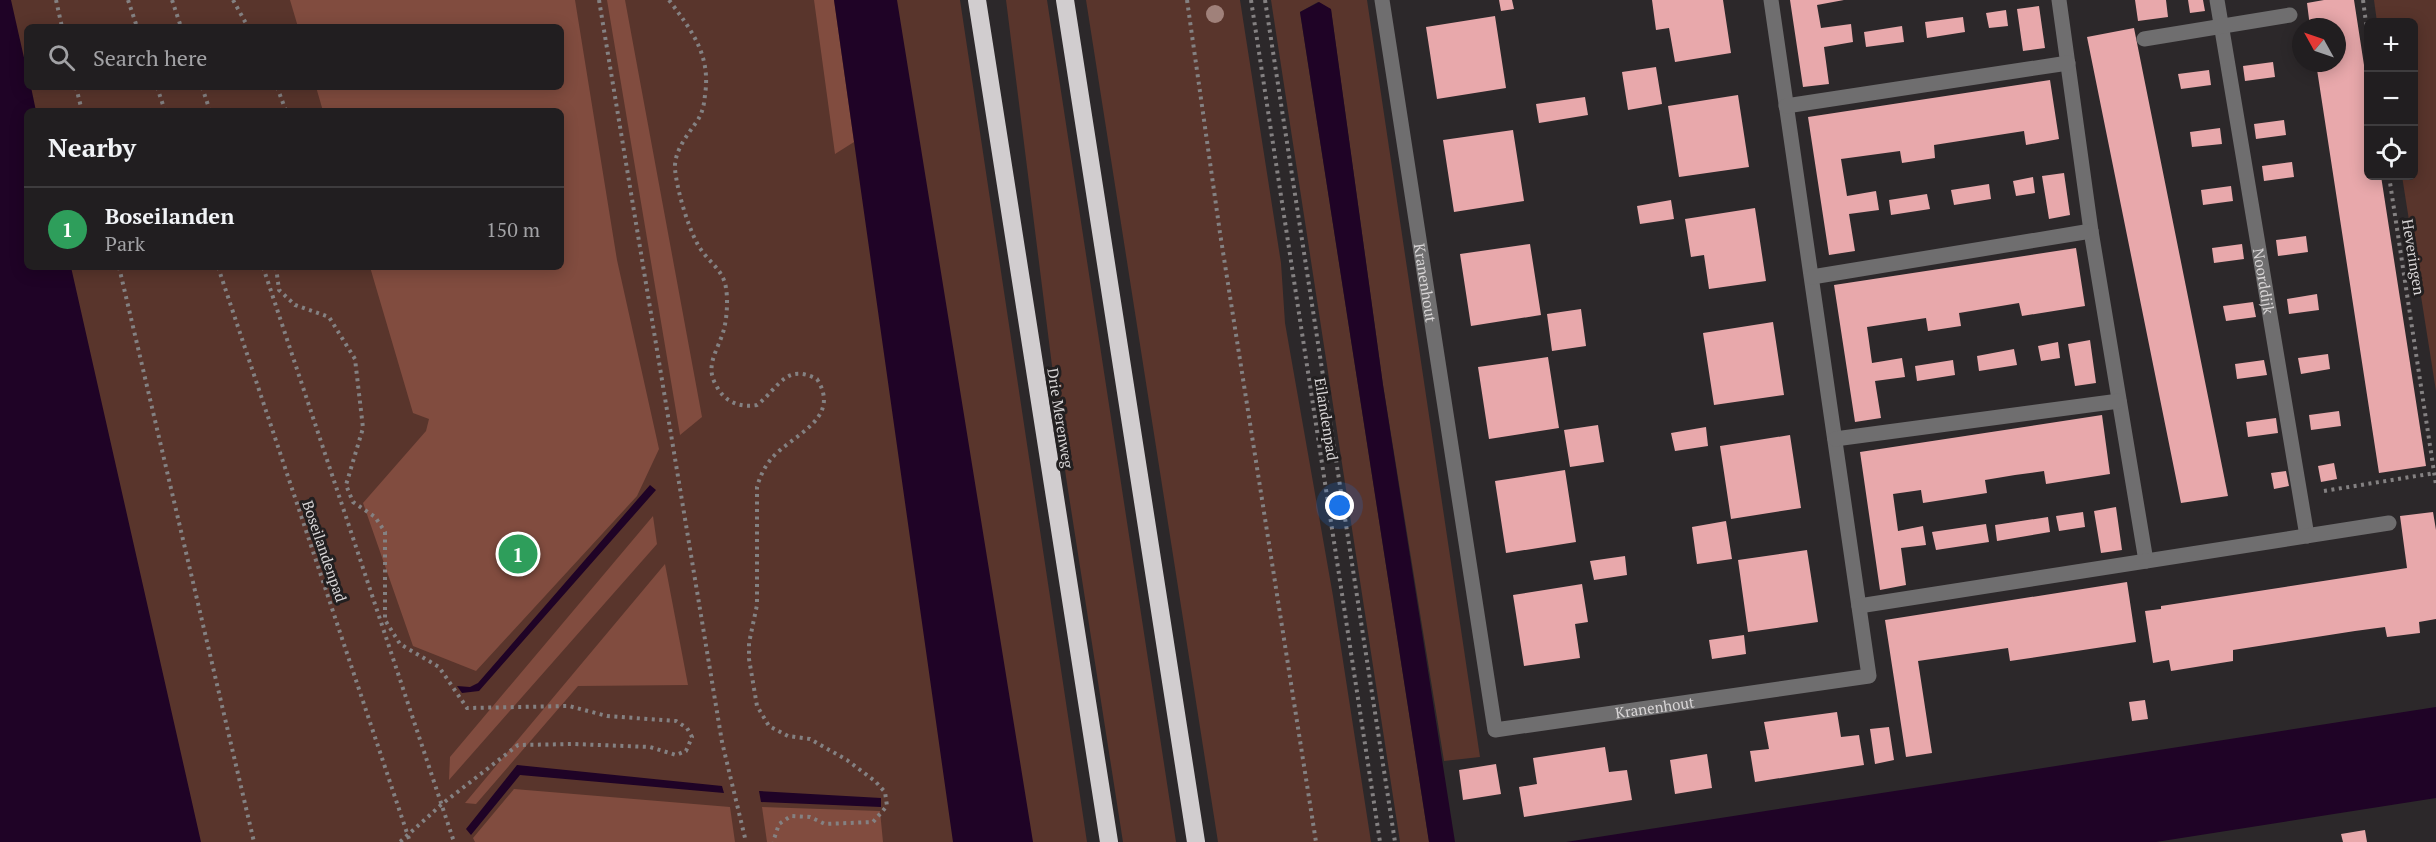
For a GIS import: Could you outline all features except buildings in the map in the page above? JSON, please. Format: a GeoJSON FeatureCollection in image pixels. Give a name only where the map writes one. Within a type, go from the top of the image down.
{"type":"FeatureCollection","features":[{"type":"Feature","properties":{"kind":"highway","name":"Drie Merenweg"},"geometry":{"type":"LineString","coordinates":[[977,0],[1109,842]]}},
{"type":"Feature","properties":{"kind":"highway"},"geometry":{"type":"LineString","coordinates":[[1065,0],[1196,842]]}},
{"type":"Feature","properties":{"kind":"street","name":"Kranenhout"},"geometry":{"type":"LineString","coordinates":[[1382,0],[1495,730],[1869,676],[1771,0]]}},
{"type":"Feature","properties":{"kind":"street"},"geometry":{"type":"LineString","coordinates":[[2059,0],[2091,231],[2146,561]]}},
{"type":"Feature","properties":{"kind":"street","name":"Noorddijk"},"geometry":{"type":"LineString","coordinates":[[2217,0],[2307,536]]}},
{"type":"Feature","properties":{"kind":"street"},"geometry":{"type":"LineString","coordinates":[[2144,39],[2290,15]]}},
{"type":"Feature","properties":{"kind":"street"},"geometry":{"type":"LineString","coordinates":[[1786,106],[2068,63]]}},
{"type":"Feature","properties":{"kind":"street"},"geometry":{"type":"LineString","coordinates":[[1812,277],[2091,231]]}},
{"type":"Feature","properties":{"kind":"street"},"geometry":{"type":"LineString","coordinates":[[1835,439],[2119,401]]}},
{"type":"Feature","properties":{"kind":"street"},"geometry":{"type":"LineString","coordinates":[[1859,606],[2389,523]]}},
{"type":"Feature","properties":{"kind":"path"},"geometry":{"type":"LineString","coordinates":[[56,0],[61,24]]}},
{"type":"Feature","properties":{"kind":"path"},"geometry":{"type":"LineString","coordinates":[[128,0],[136,24]]}},
{"type":"Feature","properties":{"kind":"path"},"geometry":{"type":"LineString","coordinates":[[172,0],[180,24]]}},
{"type":"Feature","properties":{"kind":"path"},"geometry":{"type":"LineString","coordinates":[[233,0],[246,24]]}},
{"type":"Feature","properties":{"kind":"path"},"geometry":{"type":"LineString","coordinates":[[599,0],[722,742],[746,842]]}},
{"type":"Feature","properties":{"kind":"path"},"geometry":{"type":"LineString","coordinates":[[669,0],[695,37],[705,57],[707,68],[702,114],[681,144],[675,168],[682,200],[697,244],[722,273],[726,290],[724,328],[711,365],[712,377],[721,394],[736,405],[758,405],[786,376],[799,372],[817,378],[823,387],[825,399],[822,410],[811,426],[772,458],[757,486],[757,605],[748,659],[754,696],[769,726],[788,736],[810,739],[847,760],[875,781],[885,792],[887,806],[873,822],[825,824],[810,817],[791,816],[779,824],[773,842]]}},
{"type":"Feature","properties":{"kind":"path"},"geometry":{"type":"LineString","coordinates":[[1186,0],[1316,842]]}},
{"type":"Feature","properties":{"kind":"path","name":"Eilandenpad"},"geometry":{"type":"LineString","coordinates":[[1251,0],[1380,842]]}},
{"type":"Feature","properties":{"kind":"path"},"geometry":{"type":"LineString","coordinates":[[1265,0],[1395,842]]}},
{"type":"Feature","properties":{"kind":"path"},"geometry":{"type":"LineString","coordinates":[[2363,0],[2365,18]]}},
{"type":"Feature","properties":{"kind":"path"},"geometry":{"type":"LineString","coordinates":[[77,90],[81,108]]}},
{"type":"Feature","properties":{"kind":"path"},"geometry":{"type":"LineString","coordinates":[[158,90],[164,108]]}},
{"type":"Feature","properties":{"kind":"path"},"geometry":{"type":"LineString","coordinates":[[203,90],[209,108]]}},
{"type":"Feature","properties":{"kind":"path"},"geometry":{"type":"LineString","coordinates":[[278,90],[285,108]]}},
{"type":"Feature","properties":{"kind":"path","name":"Heveringen"},"geometry":{"type":"LineString","coordinates":[[2390,180],[2436,485]]}},
{"type":"Feature","properties":{"kind":"path"},"geometry":{"type":"LineString","coordinates":[[120,270],[254,842]]}},
{"type":"Feature","properties":{"kind":"path","name":"Boseilandenpad"},"geometry":{"type":"LineString","coordinates":[[219,270],[410,842]]}},
{"type":"Feature","properties":{"kind":"path"},"geometry":{"type":"LineString","coordinates":[[264,270],[454,842]]}},
{"type":"Feature","properties":{"kind":"path"},"geometry":{"type":"LineString","coordinates":[[276,270],[279,290],[295,305],[329,317],[355,359],[363,428],[346,485],[353,501],[375,517],[385,532],[384,620],[400,644],[440,667],[467,708],[569,706],[607,716],[676,721],[687,728],[692,737],[687,751],[676,755],[650,747],[574,744],[518,746],[442,804],[407,833],[400,842]]}},
{"type":"Feature","properties":{"kind":"path"},"geometry":{"type":"LineString","coordinates":[[2299,495],[2435,473]]}},
{"type":"Feature","properties":{"kind":"shaded area"},"geometry":{"type":"Polygon","coordinates":[[[0,0],[960,0],[1087,842],[0,842],[0,0]]]}},
{"type":"Feature","properties":{"kind":"shaded area"},"geometry":{"type":"Polygon","coordinates":[[[0,0],[11,0],[24,58],[24,90],[32,90],[35,108],[24,108],[24,270],[72,270],[201,842],[0,842],[0,0]]]}},
{"type":"Feature","properties":{"kind":"shaded area"},"geometry":{"type":"Polygon","coordinates":[[[290,0],[575,0],[617,260],[659,449],[637,496],[476,671],[413,646],[363,503],[426,431],[429,419],[413,413],[371,270],[564,270],[564,108],[322,108],[317,90],[564,90],[564,24],[297,24],[290,0]]]}},
{"type":"Feature","properties":{"kind":"shaded area"},"geometry":{"type":"Polygon","coordinates":[[[607,0],[625,0],[702,417],[680,435],[607,0]]]}},
{"type":"Feature","properties":{"kind":"shaded area"},"geometry":{"type":"Polygon","coordinates":[[[814,0],[834,0],[854,142],[835,154],[814,0]]]}},
{"type":"Feature","properties":{"kind":"shaded area"},"geometry":{"type":"Polygon","coordinates":[[[834,0],[897,0],[1033,842],[953,842],[834,0]]]}},
{"type":"Feature","properties":{"kind":"shaded area"},"geometry":{"type":"Polygon","coordinates":[[[1006,0],[1047,0],[1176,842],[1123,842],[1066,477],[1006,0]]]}},
{"type":"Feature","properties":{"kind":"shaded area"},"geometry":{"type":"Polygon","coordinates":[[[1086,0],[1240,0],[1281,263],[1285,323],[1333,596],[1371,842],[1218,842],[1086,0]]]}},
{"type":"Feature","properties":{"kind":"shaded area"},"geometry":{"type":"Polygon","coordinates":[[[1271,0],[1367,0],[1480,757],[1444,761],[1383,385],[1331,10],[1318,2],[1300,12],[1429,842],[1400,842],[1271,0]]]}},
{"type":"Feature","properties":{"kind":"shaded area"},"geometry":{"type":"Polygon","coordinates":[[[2374,0],[2436,0],[2436,391],[2403,180],[2418,180],[2418,18],[2376,18],[2374,0]]]}},
{"type":"Feature","properties":{"kind":"shaded area"},"geometry":{"type":"Polygon","coordinates":[[[1319,2],[1331,9],[1383,385],[1455,842],[1429,842],[1300,12],[1319,2]]]}},
{"type":"Feature","properties":{"kind":"shaded area"},"geometry":{"type":"Polygon","coordinates":[[[650,485],[656,490],[479,691],[462,693],[457,686],[470,687],[478,683],[650,485]]]}},
{"type":"Feature","properties":{"kind":"shaded area"},"geometry":{"type":"Polygon","coordinates":[[[653,516],[657,544],[449,780],[450,757],[653,516]]]}},
{"type":"Feature","properties":{"kind":"shaded area"},"geometry":{"type":"Polygon","coordinates":[[[665,564],[688,685],[578,686],[476,804],[465,803],[665,564]]]}},
{"type":"Feature","properties":{"kind":"shaded area"},"geometry":{"type":"Polygon","coordinates":[[[2436,707],[2436,798],[2156,842],[1566,842],[2436,707]]]}},
{"type":"Feature","properties":{"kind":"shaded area"},"geometry":{"type":"Polygon","coordinates":[[[517,765],[722,786],[724,793],[520,775],[471,835],[466,829],[517,765]]]}},
{"type":"Feature","properties":{"kind":"shaded area"},"geometry":{"type":"Polygon","coordinates":[[[514,789],[730,807],[735,842],[475,842],[473,838],[514,789]]]}},
{"type":"Feature","properties":{"kind":"shaded area"},"geometry":{"type":"Polygon","coordinates":[[[759,791],[881,798],[881,807],[761,802],[759,791]]]}},
{"type":"Feature","properties":{"kind":"shaded area"},"geometry":{"type":"Polygon","coordinates":[[[762,807],[880,811],[883,842],[767,842],[762,807]]]}},
{"type":"Feature","properties":{"kind":"place","name":"Boseilanden"},"geometry":{"type":"Point","coordinates":[518,554]}}]}
